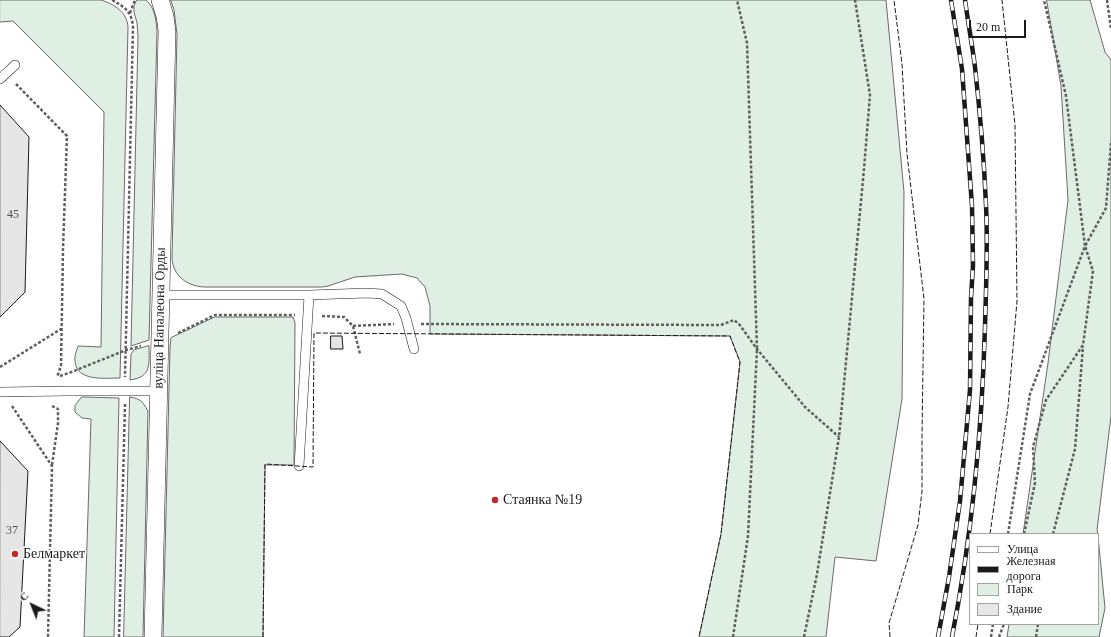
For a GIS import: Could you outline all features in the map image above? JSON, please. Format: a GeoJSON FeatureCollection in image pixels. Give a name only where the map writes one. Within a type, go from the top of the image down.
{"type":"FeatureCollection","features":[{"type":"Feature","properties":{"kind":"street","name":"вуліца Напалеона Орды"},"geometry":{"type":"LineString","coordinates":[[153,637],[167,31],[165,16],[160,0]]}},
{"type":"Feature","properties":{"kind":"lane"},"geometry":{"type":"LineString","coordinates":[[3,76],[15,65]]}},
{"type":"Feature","properties":{"kind":"lane"},"geometry":{"type":"LineString","coordinates":[[161,295],[382,294],[400,306],[408,324],[414,349]]}},
{"type":"Feature","properties":{"kind":"lane"},"geometry":{"type":"LineString","coordinates":[[298,466],[309,295]]}},
{"type":"Feature","properties":{"kind":"lane"},"geometry":{"type":"LineString","coordinates":[[0,392],[158,391]]}},
{"type":"Feature","properties":{"kind":"path"},"geometry":{"type":"LineString","coordinates":[[112,0],[127,10],[130,14],[133,36],[119,637]]}},
{"type":"Feature","properties":{"kind":"path"},"geometry":{"type":"LineString","coordinates":[[130,14],[135,0]]}},
{"type":"Feature","properties":{"kind":"path"},"geometry":{"type":"LineString","coordinates":[[733,637],[748,536],[756,349],[747,43],[737,0]]}},
{"type":"Feature","properties":{"kind":"path"},"geometry":{"type":"LineString","coordinates":[[804,637],[817,574],[839,437],[856,266],[870,96],[855,0]]}},
{"type":"Feature","properties":{"kind":"path"},"geometry":{"type":"LineString","coordinates":[[1044,0],[1066,96],[1086,246],[1093,271],[1083,345],[1075,449],[1054,533]]}},
{"type":"Feature","properties":{"kind":"path"},"geometry":{"type":"LineString","coordinates":[[1107,0],[1111,29]]}},
{"type":"Feature","properties":{"kind":"path"},"geometry":{"type":"LineString","coordinates":[[3,76],[67,136],[61,366],[57,377]]}},
{"type":"Feature","properties":{"kind":"path"},"geometry":{"type":"LineString","coordinates":[[1008,533],[1030,394],[1086,246],[1106,208],[1111,143]]}},
{"type":"Feature","properties":{"kind":"path"},"geometry":{"type":"LineString","coordinates":[[52,379],[126,350],[173,336],[215,315],[308,315],[344,317],[353,326],[360,354]]}},
{"type":"Feature","properties":{"kind":"path"},"geometry":{"type":"LineString","coordinates":[[353,326],[408,324],[721,325],[734,320],[739,324],[756,349],[805,407],[839,437]]}},
{"type":"Feature","properties":{"kind":"path"},"geometry":{"type":"LineString","coordinates":[[0,367],[62,328]]}},
{"type":"Feature","properties":{"kind":"path"},"geometry":{"type":"LineString","coordinates":[[1024,533],[1035,483],[1033,448],[1046,400],[1083,345]]}},
{"type":"Feature","properties":{"kind":"path"},"geometry":{"type":"LineString","coordinates":[[9,401],[52,466]]}},
{"type":"Feature","properties":{"kind":"path"},"geometry":{"type":"LineString","coordinates":[[48,637],[52,466],[58,423],[58,409],[50,403]]}},
{"type":"Feature","properties":{"kind":"path"},"geometry":{"type":"LineString","coordinates":[[991,637],[993,625]]}},
{"type":"Feature","properties":{"kind":"path"},"geometry":{"type":"LineString","coordinates":[[999,637],[1004,625]]}},
{"type":"Feature","properties":{"kind":"path"},"geometry":{"type":"LineString","coordinates":[[1036,637],[1038,625]]}},
{"type":"Feature","properties":{"kind":"green space"},"geometry":{"type":"Polygon","coordinates":[[[0,0],[101,0],[119,9],[127,22],[120,378],[86,376],[80,373],[75,359],[78,346],[101,347],[104,112],[13,21],[0,22],[0,0]]]}},
{"type":"Feature","properties":{"kind":"green space"},"geometry":{"type":"Polygon","coordinates":[[[137,0],[146,0],[149,3],[153,10],[157,31],[149,340],[131,346],[138,36],[134,6],[137,0]]]}},
{"type":"Feature","properties":{"kind":"green space"},"geometry":{"type":"Polygon","coordinates":[[[171,0],[886,0],[904,192],[902,399],[876,561],[835,557],[826,637],[699,637],[721,534],[740,362],[730,336],[430,334],[430,306],[425,287],[417,278],[402,274],[355,277],[322,287],[204,287],[192,285],[182,279],[175,270],[172,258],[177,34],[174,10],[171,0]]]}},
{"type":"Feature","properties":{"kind":"green space"},"geometry":{"type":"Polygon","coordinates":[[[1047,0],[1090,0],[1105,52],[1111,60],[1111,416],[1098,533],[1023,533],[1048,363],[1068,200],[1061,86],[1047,0]]]}},
{"type":"Feature","properties":{"kind":"green space"},"geometry":{"type":"Polygon","coordinates":[[[215,317],[293,317],[295,323],[294,465],[265,465],[263,637],[163,637],[171,338],[215,317]]]}},
{"type":"Feature","properties":{"kind":"green space"},"geometry":{"type":"Polygon","coordinates":[[[149,346],[149,364],[146,373],[130,380],[131,354],[134,350],[149,346]]]}},
{"type":"Feature","properties":{"kind":"green space"},"geometry":{"type":"Polygon","coordinates":[[[82,397],[119,398],[114,637],[84,637],[91,419],[82,418],[75,412],[75,406],[82,397]]]}},
{"type":"Feature","properties":{"kind":"green space"},"geometry":{"type":"Polygon","coordinates":[[[130,397],[141,401],[148,411],[143,637],[124,637],[130,397]]]}},
{"type":"Feature","properties":{"kind":"green space"},"geometry":{"type":"Polygon","coordinates":[[[1099,546],[1105,608],[1099,637],[1007,637],[1009,625],[1099,625],[1099,546]]]}},
{"type":"Feature","properties":{"kind":"building"},"geometry":{"type":"Polygon","coordinates":[[[0,105],[29,137],[25,292],[0,317],[0,105]]]}},
{"type":"Feature","properties":{"kind":"building"},"geometry":{"type":"Polygon","coordinates":[[[331,336],[342,336],[343,349],[331,349],[331,336]]]}},
{"type":"Feature","properties":{"kind":"building"},"geometry":{"type":"Polygon","coordinates":[[[0,441],[28,471],[20,627],[9,637],[0,637],[0,441]]]}},
{"type":"Feature","properties":{"kind":"railway"},"geometry":{"type":"LineString","coordinates":[[938,637],[949,577],[960,501],[970,390],[971,298],[973,265],[972,206],[962,69],[951,0]]}},
{"type":"Feature","properties":{"kind":"railway"},"geometry":{"type":"LineString","coordinates":[[952,637],[965,560],[979,444],[984,366],[987,266],[986,205],[982,136],[975,67],[965,0]]}},
{"type":"Feature","properties":{"kind":"fence"},"geometry":{"type":"LineString","coordinates":[[890,637],[889,623],[918,525],[922,491],[924,299],[907,154],[902,64],[894,0]]}},
{"type":"Feature","properties":{"kind":"fence"},"geometry":{"type":"LineString","coordinates":[[990,533],[1008,407],[1017,301],[1015,125],[1002,0]]}},
{"type":"Feature","properties":{"kind":"fence"},"geometry":{"type":"LineString","coordinates":[[263,637],[265,464],[313,467],[314,333],[730,336],[740,362],[721,534],[699,637]]}},
{"type":"Feature","properties":{"kind":"fence"},"geometry":{"type":"LineString","coordinates":[[976,637],[978,625]]}},
{"type":"Feature","properties":{"kind":"place","name":"Стаянка №19"},"geometry":{"type":"Point","coordinates":[495,500]}},
{"type":"Feature","properties":{"kind":"place","name":"Белмаркет"},"geometry":{"type":"Point","coordinates":[15,554]}}]}
